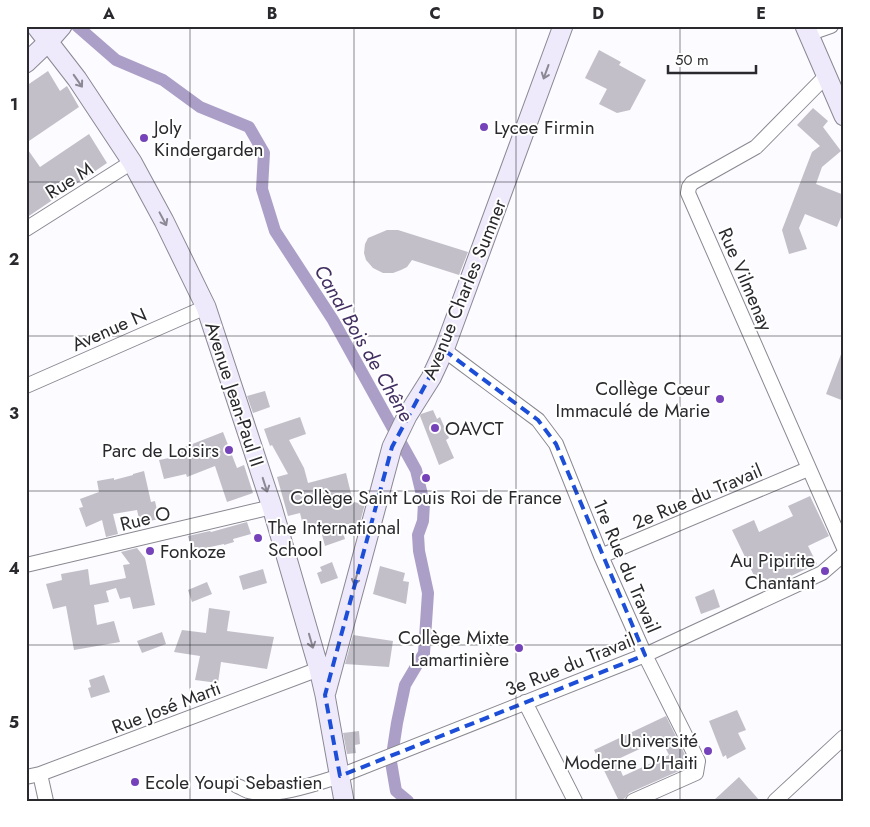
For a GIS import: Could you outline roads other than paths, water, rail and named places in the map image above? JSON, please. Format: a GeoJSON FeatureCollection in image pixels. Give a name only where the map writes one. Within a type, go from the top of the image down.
{"type":"FeatureCollection","features":[{"type":"Feature","properties":{"kind":"street","name":"Avenue Jean-Paul II"},"geometry":{"type":"LineString","coordinates":[[36,26],[56,33],[77,79],[132,162],[164,221],[206,307],[326,666]]}},
{"type":"Feature","properties":{"kind":"street","name":"Avenue Charles Sumner"},"geometry":{"type":"LineString","coordinates":[[340,776],[325,695],[326,666],[392,447],[407,416],[431,378],[444,350],[563,26]]}},
{"type":"Feature","properties":{"kind":"street"},"geometry":{"type":"LineString","coordinates":[[831,26],[807,30],[844,115]]}},
{"type":"Feature","properties":{"kind":"street"},"geometry":{"type":"LineString","coordinates":[[26,63],[56,33]]}},
{"type":"Feature","properties":{"kind":"street","name":"Rue Vilmenay"},"geometry":{"type":"LineString","coordinates":[[826,76],[756,147],[692,183],[688,192],[844,548]]}},
{"type":"Feature","properties":{"kind":"street","name":"Rue M"},"geometry":{"type":"LineString","coordinates":[[26,229],[132,162]]}},
{"type":"Feature","properties":{"kind":"street","name":"Avenue N"},"geometry":{"type":"LineString","coordinates":[[26,386],[206,307]]}},
{"type":"Feature","properties":{"kind":"street","name":"1re Rue du Travail"},"geometry":{"type":"LineString","coordinates":[[444,350],[538,420],[556,444],[601,556],[645,655],[698,761],[696,773],[633,801]]}},
{"type":"Feature","properties":{"kind":"street","name":"2e Rue du Travail"},"geometry":{"type":"LineString","coordinates":[[601,556],[808,469]]}},
{"type":"Feature","properties":{"kind":"street","name":"Rue O"},"geometry":{"type":"LineString","coordinates":[[26,565],[272,507]]}},
{"type":"Feature","properties":{"kind":"street","name":"3e Rue du Travail"},"geometry":{"type":"LineString","coordinates":[[237,786],[248,791],[259,792],[292,791],[340,776],[645,655],[822,573],[844,554]]}},
{"type":"Feature","properties":{"kind":"street","name":"Rue José Marti"},"geometry":{"type":"LineString","coordinates":[[26,777],[40,774],[326,666]]}},
{"type":"Feature","properties":{"kind":"street"},"geometry":{"type":"LineString","coordinates":[[525,702],[575,801]]}},
{"type":"Feature","properties":{"kind":"street"},"geometry":{"type":"LineString","coordinates":[[774,801],[844,737]]}},
{"type":"Feature","properties":{"kind":"street"},"geometry":{"type":"LineString","coordinates":[[40,774],[46,801]]}},
{"type":"Feature","properties":{"kind":"street"},"geometry":{"type":"LineString","coordinates":[[340,776],[344,801]]}},
{"type":"Feature","properties":{"kind":"waterway","name":"Canal Bois de Chêne"},"geometry":{"type":"LineString","coordinates":[[77,26],[116,60],[163,80],[200,107],[249,127],[264,153],[262,189],[275,231],[333,320],[416,470],[424,503],[423,521],[418,535],[419,551],[428,593],[424,653],[405,685],[391,762],[396,791],[408,801]]}},
{"type":"Feature","properties":{"kind":"place","name":"Lycee Firmin"},"geometry":{"type":"Point","coordinates":[484,127]}},
{"type":"Feature","properties":{"kind":"place","name":"Joly Kindergarden"},"geometry":{"type":"Point","coordinates":[144,138]}},
{"type":"Feature","properties":{"kind":"place","name":"Collège Cœur Immaculé de Marie"},"geometry":{"type":"Point","coordinates":[720,399]}},
{"type":"Feature","properties":{"kind":"place","name":"OAVCT"},"geometry":{"type":"Point","coordinates":[435,428]}},
{"type":"Feature","properties":{"kind":"place","name":"Parc de Loisirs"},"geometry":{"type":"Point","coordinates":[229,450]}},
{"type":"Feature","properties":{"kind":"place","name":"Collège Saint Louis Roi de France"},"geometry":{"type":"Point","coordinates":[426,478]}},
{"type":"Feature","properties":{"kind":"place","name":"The International School"},"geometry":{"type":"Point","coordinates":[258,538]}},
{"type":"Feature","properties":{"kind":"place","name":"Fonkoze"},"geometry":{"type":"Point","coordinates":[150,551]}},
{"type":"Feature","properties":{"kind":"place","name":"Au Pipirite Chantant"},"geometry":{"type":"Point","coordinates":[825,571]}},
{"type":"Feature","properties":{"kind":"place","name":"Collège Mixte Lamartinière"},"geometry":{"type":"Point","coordinates":[519,648]}},
{"type":"Feature","properties":{"kind":"place","name":"Université Moderne D'Haiti"},"geometry":{"type":"Point","coordinates":[708,751]}},
{"type":"Feature","properties":{"kind":"place","name":"Ecole Youpi Sebastien"},"geometry":{"type":"Point","coordinates":[135,782]}}]}
